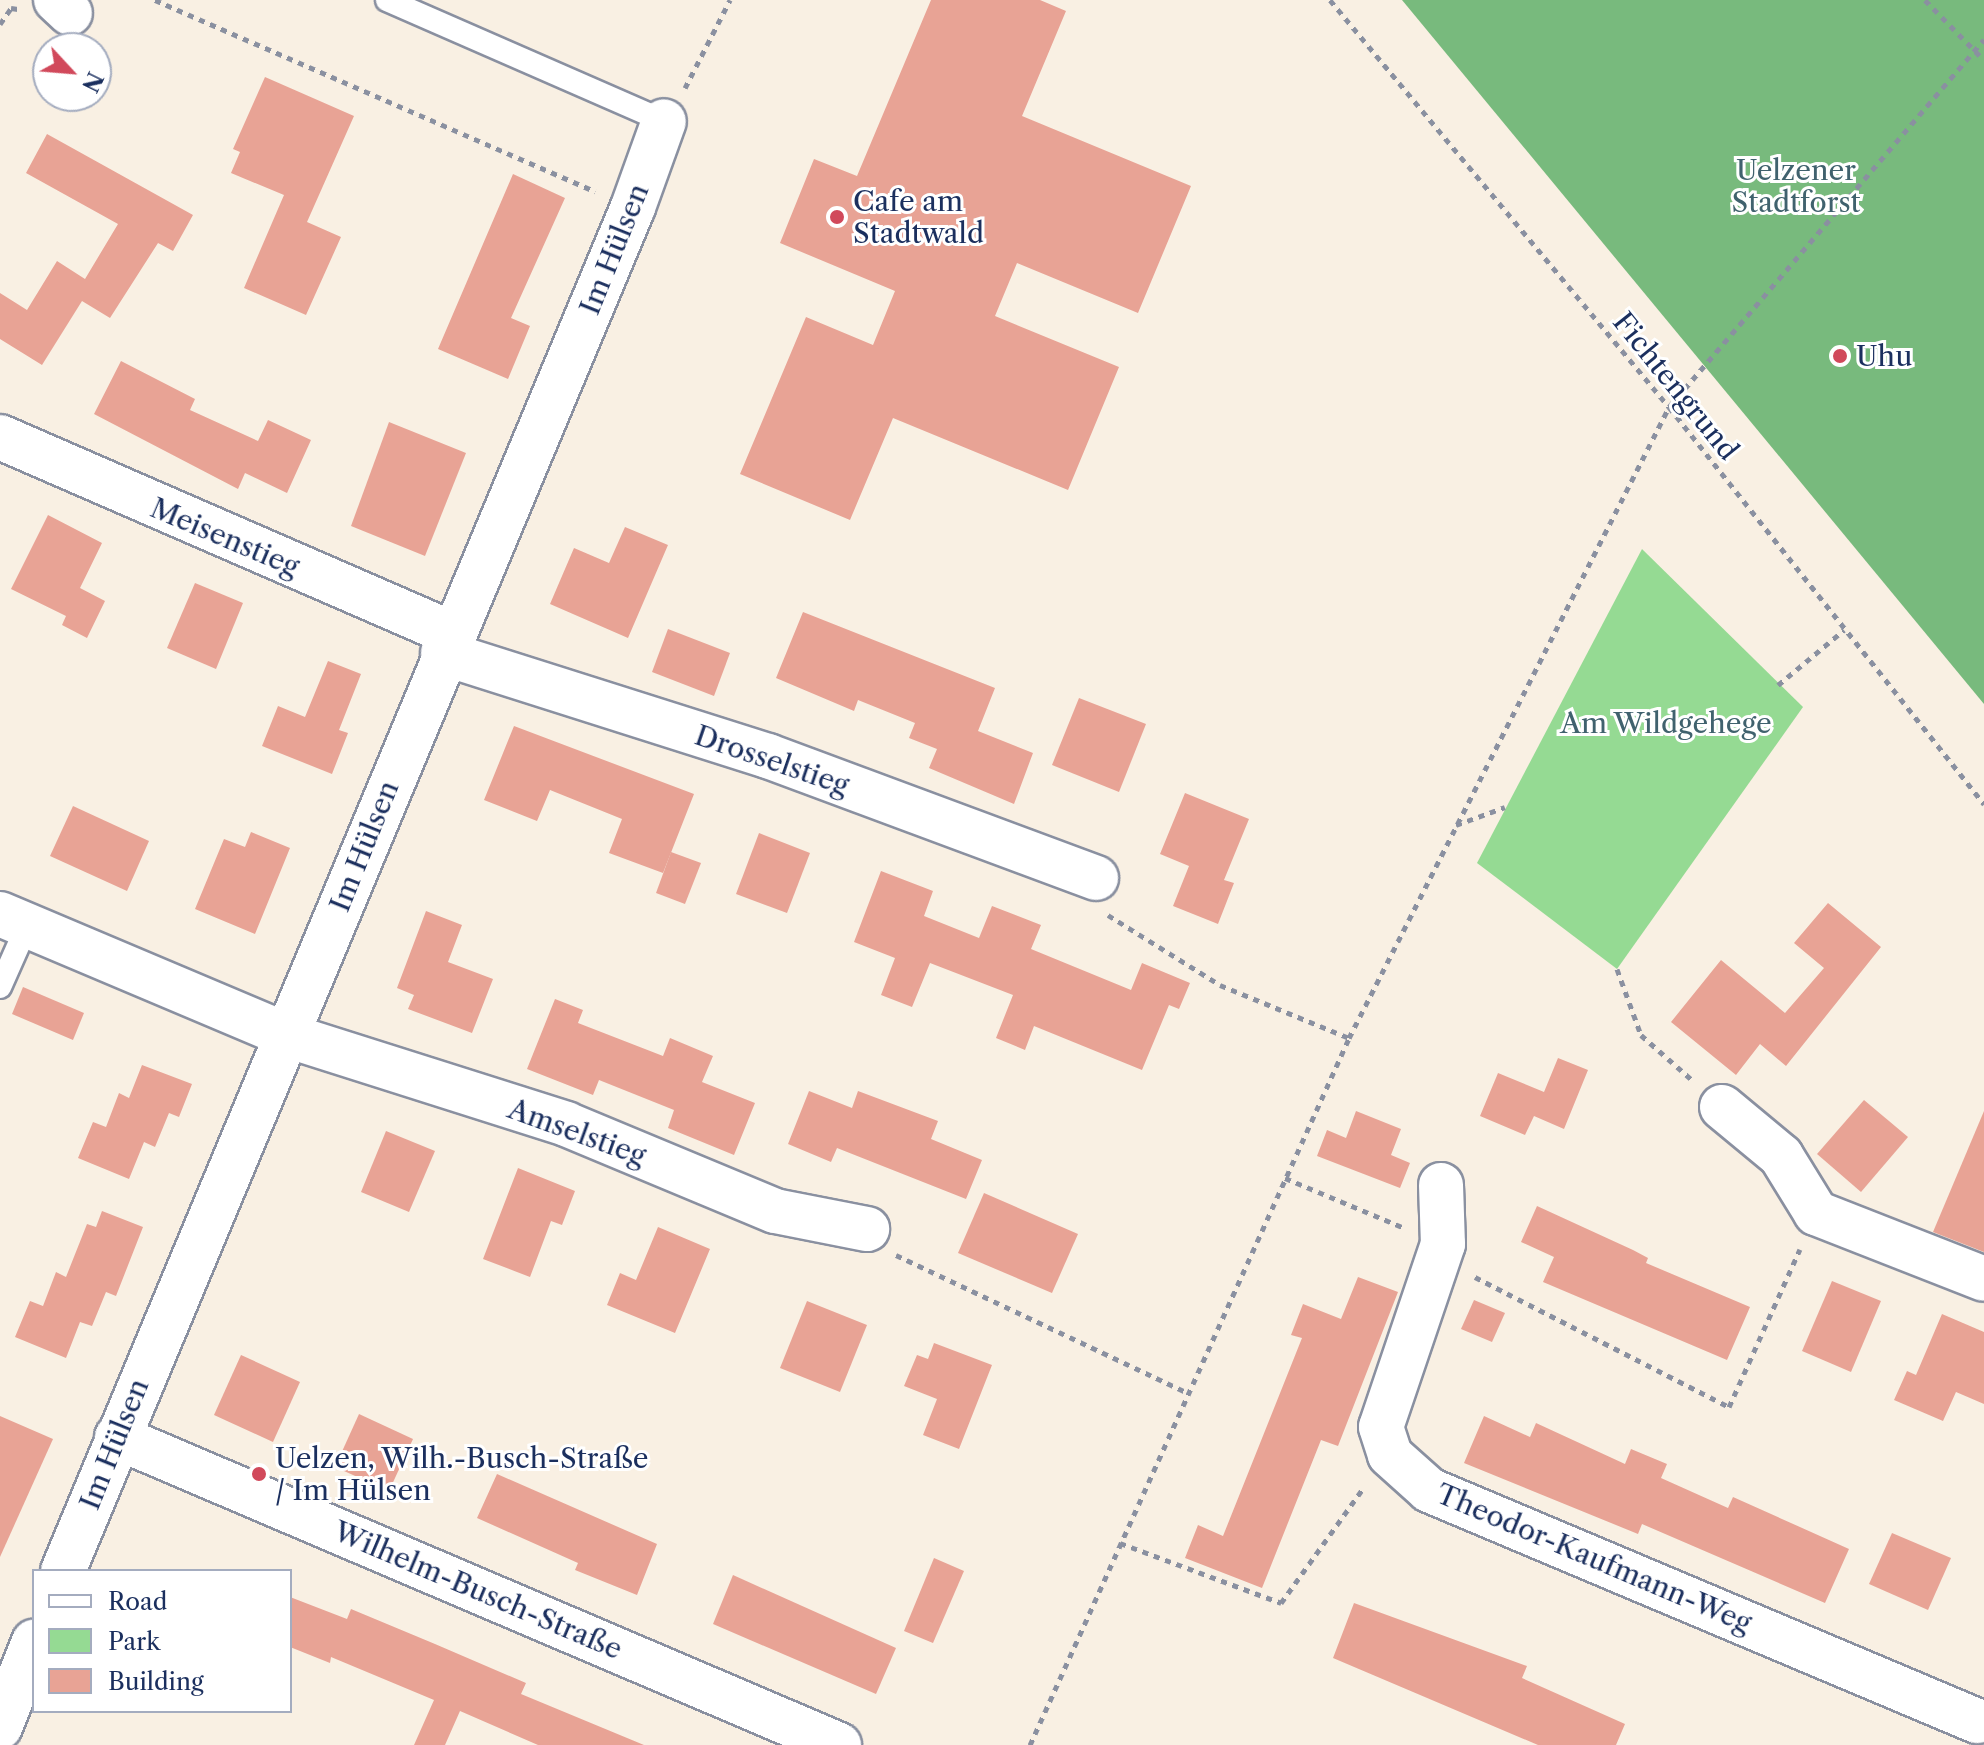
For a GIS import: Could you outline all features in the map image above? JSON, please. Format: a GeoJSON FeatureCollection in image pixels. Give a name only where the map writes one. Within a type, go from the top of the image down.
{"type":"FeatureCollection","features":[{"type":"Feature","properties":{"kind":"street","name":"Im Hülsen"},"geometry":{"type":"LineString","coordinates":[[64,1569],[447,644],[633,207],[664,121]]}},
{"type":"Feature","properties":{"kind":"street","name":"Meisenstieg"},"geometry":{"type":"LineString","coordinates":[[0,437],[447,644]]}},
{"type":"Feature","properties":{"kind":"street","name":"Drosselstieg"},"geometry":{"type":"LineString","coordinates":[[447,644],[768,756],[1096,878]]}},
{"type":"Feature","properties":{"kind":"street","name":"Amselstieg"},"geometry":{"type":"LineString","coordinates":[[13,920],[286,1035],[566,1124],[775,1211],[867,1229]]}},
{"type":"Feature","properties":{"kind":"street"},"geometry":{"type":"LineString","coordinates":[[1722,1107],[1781,1156],[1816,1213],[1984,1279]]}},
{"type":"Feature","properties":{"kind":"street"},"geometry":{"type":"LineString","coordinates":[[1390,1455],[1381,1427],[1443,1244],[1441,1185]]}},
{"type":"Feature","properties":{"kind":"street","name":"Wilhelm-Busch-Straße"},"geometry":{"type":"LineString","coordinates":[[117,1437],[839,1745]]}},
{"type":"Feature","properties":{"kind":"street","name":"Theodor-Kaufmann-Weg"},"geometry":{"type":"LineString","coordinates":[[1390,1455],[1429,1490],[1978,1721]]}},
{"type":"Feature","properties":{"kind":"street"},"geometry":{"type":"LineString","coordinates":[[0,1727],[32,1647]]}},
{"type":"Feature","properties":{"kind":"lane"},"geometry":{"type":"LineString","coordinates":[[387,0],[664,121]]}},
{"type":"Feature","properties":{"kind":"lane"},"geometry":{"type":"LineString","coordinates":[[0,987],[13,920]]}},
{"type":"Feature","properties":{"kind":"path"},"geometry":{"type":"LineString","coordinates":[[155,0],[633,207]]}},
{"type":"Feature","properties":{"kind":"path"},"geometry":{"type":"LineString","coordinates":[[664,121],[730,0]]}},
{"type":"Feature","properties":{"kind":"path","name":"Fichtengrund"},"geometry":{"type":"LineString","coordinates":[[1330,0],[1669,407],[1984,804]]}},
{"type":"Feature","properties":{"kind":"path"},"geometry":{"type":"LineString","coordinates":[[1925,0],[1977,48],[1984,60]]}},
{"type":"Feature","properties":{"kind":"path"},"geometry":{"type":"LineString","coordinates":[[1030,1745],[1349,1038],[1669,407],[1984,40]]}},
{"type":"Feature","properties":{"kind":"path"},"geometry":{"type":"LineString","coordinates":[[1778,685],[1844,630]]}},
{"type":"Feature","properties":{"kind":"path"},"geometry":{"type":"LineString","coordinates":[[1455,826],[1505,807]]}},
{"type":"Feature","properties":{"kind":"path"},"geometry":{"type":"LineString","coordinates":[[1096,878],[1104,913],[1220,985],[1349,1038]]}},
{"type":"Feature","properties":{"kind":"path"},"geometry":{"type":"LineString","coordinates":[[1617,969],[1641,1035],[1722,1107]]}},
{"type":"Feature","properties":{"kind":"path"},"geometry":{"type":"LineString","coordinates":[[1285,1178],[1443,1244],[1483,1284],[1729,1407],[1816,1213]]}},
{"type":"Feature","properties":{"kind":"path"},"geometry":{"type":"LineString","coordinates":[[867,1229],[902,1260],[1188,1393]]}},
{"type":"Feature","properties":{"kind":"path"},"geometry":{"type":"LineString","coordinates":[[1120,1543],[1281,1603],[1324,1538],[1390,1455]]}},
{"type":"Feature","properties":{"kind":"green space","name":"Uelzener Stadtforst"},"geometry":{"type":"Polygon","coordinates":[[[1402,0],[1984,0],[1984,704],[1402,0]]]}},
{"type":"Feature","properties":{"kind":"green space","name":"Am Wildgehege"},"geometry":{"type":"Polygon","coordinates":[[[1642,549],[1803,707],[1617,969],[1477,863],[1642,549]]]}},
{"type":"Feature","properties":{"kind":"building"},"geometry":{"type":"Polygon","coordinates":[[[931,0],[1040,0],[1066,11],[1022,116],[1191,186],[1138,313],[1017,263],[995,316],[1119,367],[1068,490],[893,418],[850,520],[740,474],[806,317],[873,345],[895,291],[780,243],[814,159],[857,176],[931,0]]]}},
{"type":"Feature","properties":{"kind":"building"},"geometry":{"type":"Polygon","coordinates":[[[265,77],[354,116],[307,222],[341,237],[306,315],[244,288],[284,195],[231,173],[240,152],[233,149],[265,77]]]}},
{"type":"Feature","properties":{"kind":"building"},"geometry":{"type":"Polygon","coordinates":[[[47,134],[193,215],[173,251],[158,243],[110,318],[82,301],[42,365],[0,339],[0,293],[27,310],[57,261],[85,279],[118,224],[26,173],[47,134]]]}},
{"type":"Feature","properties":{"kind":"building"},"geometry":{"type":"Polygon","coordinates":[[[513,174],[565,198],[511,318],[530,326],[508,379],[438,349],[513,174]]]}},
{"type":"Feature","properties":{"kind":"building"},"geometry":{"type":"Polygon","coordinates":[[[121,361],[195,399],[190,410],[258,441],[268,420],[311,440],[287,493],[245,473],[238,489],[94,414],[121,361]]]}},
{"type":"Feature","properties":{"kind":"building"},"geometry":{"type":"Polygon","coordinates":[[[389,422],[466,453],[425,556],[351,526],[389,422]]]}},
{"type":"Feature","properties":{"kind":"building"},"geometry":{"type":"Polygon","coordinates":[[[48,515],[102,543],[80,588],[105,601],[87,638],[62,625],[66,616],[11,589],[48,515]]]}},
{"type":"Feature","properties":{"kind":"building"},"geometry":{"type":"Polygon","coordinates":[[[625,527],[668,545],[628,638],[550,604],[574,548],[609,563],[625,527]]]}},
{"type":"Feature","properties":{"kind":"building"},"geometry":{"type":"Polygon","coordinates":[[[195,583],[243,603],[216,669],[167,648],[195,583]]]}},
{"type":"Feature","properties":{"kind":"building"},"geometry":{"type":"Polygon","coordinates":[[[803,612],[995,688],[978,731],[1033,753],[1014,804],[929,768],[937,749],[909,738],[915,723],[858,700],[854,711],[776,678],[803,612]]]}},
{"type":"Feature","properties":{"kind":"building"},"geometry":{"type":"Polygon","coordinates":[[[668,629],[730,653],[714,696],[652,672],[668,629]]]}},
{"type":"Feature","properties":{"kind":"building"},"geometry":{"type":"Polygon","coordinates":[[[328,661],[361,674],[339,730],[348,733],[332,774],[262,746],[278,706],[305,717],[328,661]]]}},
{"type":"Feature","properties":{"kind":"building"},"geometry":{"type":"Polygon","coordinates":[[[1079,698],[1146,724],[1119,792],[1052,765],[1079,698]]]}},
{"type":"Feature","properties":{"kind":"building"},"geometry":{"type":"Polygon","coordinates":[[[514,726],[694,794],[663,873],[609,853],[622,819],[550,790],[537,821],[484,800],[514,726]]]}},
{"type":"Feature","properties":{"kind":"building"},"geometry":{"type":"Polygon","coordinates":[[[1185,793],[1249,819],[1224,880],[1234,883],[1218,924],[1173,906],[1189,866],[1160,854],[1185,793]]]}},
{"type":"Feature","properties":{"kind":"building"},"geometry":{"type":"Polygon","coordinates":[[[73,806],[149,841],[127,891],[50,856],[73,806]]]}},
{"type":"Feature","properties":{"kind":"building"},"geometry":{"type":"Polygon","coordinates":[[[251,832],[290,848],[255,934],[195,909],[224,839],[245,847],[251,832]]]}},
{"type":"Feature","properties":{"kind":"building"},"geometry":{"type":"Polygon","coordinates":[[[759,833],[810,853],[787,913],[736,894],[759,833]]]}},
{"type":"Feature","properties":{"kind":"building"},"geometry":{"type":"Polygon","coordinates":[[[671,852],[701,863],[685,904],[656,893],[671,852]]]}},
{"type":"Feature","properties":{"kind":"building"},"geometry":{"type":"Polygon","coordinates":[[[881,871],[933,891],[924,916],[979,938],[992,906],[1041,925],[1031,949],[1131,990],[1142,963],[1190,983],[1179,1009],[1169,1005],[1142,1070],[1034,1026],[1025,1050],[996,1038],[1013,995],[930,963],[912,1007],[881,995],[895,958],[854,942],[881,871]]]}},
{"type":"Feature","properties":{"kind":"building"},"geometry":{"type":"Polygon","coordinates":[[[1828,903],[1881,947],[1786,1066],[1760,1044],[1736,1075],[1671,1022],[1721,960],[1785,1013],[1824,968],[1794,943],[1828,903]]]}},
{"type":"Feature","properties":{"kind":"building"},"geometry":{"type":"Polygon","coordinates":[[[426,911],[462,925],[448,962],[493,979],[472,1033],[408,1009],[414,995],[397,988],[426,911]]]}},
{"type":"Feature","properties":{"kind":"building"},"geometry":{"type":"Polygon","coordinates":[[[23,987],[84,1013],[73,1040],[12,1014],[23,987]]]}},
{"type":"Feature","properties":{"kind":"building"},"geometry":{"type":"Polygon","coordinates":[[[555,999],[583,1010],[578,1023],[663,1056],[670,1038],[713,1056],[702,1082],[755,1103],[734,1155],[668,1128],[674,1110],[599,1080],[593,1095],[527,1069],[555,999]]]}},
{"type":"Feature","properties":{"kind":"building"},"geometry":{"type":"Polygon","coordinates":[[[1558,1058],[1588,1070],[1564,1129],[1534,1116],[1525,1135],[1480,1116],[1498,1073],[1544,1092],[1558,1058]]]}},
{"type":"Feature","properties":{"kind":"building"},"geometry":{"type":"Polygon","coordinates":[[[142,1065],[192,1084],[179,1117],[169,1113],[155,1147],[144,1142],[129,1179],[78,1158],[93,1122],[106,1127],[119,1093],[129,1098],[142,1065]]]}},
{"type":"Feature","properties":{"kind":"building"},"geometry":{"type":"Polygon","coordinates":[[[809,1091],[852,1108],[858,1091],[938,1121],[931,1139],[982,1160],[966,1199],[837,1148],[831,1162],[788,1144],[809,1091]]]}},
{"type":"Feature","properties":{"kind":"building"},"geometry":{"type":"Polygon","coordinates":[[[1864,1100],[1908,1137],[1861,1192],[1817,1154],[1864,1100]]]}},
{"type":"Feature","properties":{"kind":"building"},"geometry":{"type":"Polygon","coordinates":[[[1356,1111],[1401,1129],[1391,1155],[1410,1163],[1400,1188],[1317,1156],[1327,1130],[1346,1138],[1356,1111]]]}},
{"type":"Feature","properties":{"kind":"building"},"geometry":{"type":"Polygon","coordinates":[[[1984,1111],[1984,1252],[1933,1232],[1984,1111]]]}},
{"type":"Feature","properties":{"kind":"building"},"geometry":{"type":"Polygon","coordinates":[[[386,1131],[435,1151],[409,1212],[361,1192],[386,1131]]]}},
{"type":"Feature","properties":{"kind":"building"},"geometry":{"type":"Polygon","coordinates":[[[518,1168],[575,1191],[562,1225],[551,1221],[530,1277],[483,1259],[518,1168]]]}},
{"type":"Feature","properties":{"kind":"building"},"geometry":{"type":"Polygon","coordinates":[[[984,1193],[1078,1234],[1052,1293],[958,1253],[984,1193]]]}},
{"type":"Feature","properties":{"kind":"building"},"geometry":{"type":"Polygon","coordinates":[[[1537,1206],[1633,1250],[1648,1258],[1646,1263],[1750,1307],[1727,1360],[1543,1282],[1554,1257],[1521,1242],[1537,1206]]]}},
{"type":"Feature","properties":{"kind":"building"},"geometry":{"type":"Polygon","coordinates":[[[102,1211],[143,1227],[116,1296],[106,1292],[92,1326],[80,1322],[66,1358],[15,1337],[30,1301],[43,1306],[56,1272],[66,1277],[87,1224],[96,1227],[102,1211]]]}},
{"type":"Feature","properties":{"kind":"building"},"geometry":{"type":"Polygon","coordinates":[[[658,1227],[710,1249],[675,1333],[607,1305],[620,1273],[636,1280],[658,1227]]]}},
{"type":"Feature","properties":{"kind":"building"},"geometry":{"type":"Polygon","coordinates":[[[1358,1277],[1398,1292],[1338,1446],[1321,1440],[1262,1588],[1185,1558],[1198,1525],[1223,1536],[1302,1338],[1291,1335],[1303,1304],[1341,1319],[1358,1277]]]}},
{"type":"Feature","properties":{"kind":"building"},"geometry":{"type":"Polygon","coordinates":[[[1832,1281],[1881,1301],[1851,1372],[1802,1351],[1832,1281]]]}},
{"type":"Feature","properties":{"kind":"building"},"geometry":{"type":"Polygon","coordinates":[[[1474,1300],[1505,1313],[1492,1342],[1461,1329],[1474,1300]]]}},
{"type":"Feature","properties":{"kind":"building"},"geometry":{"type":"Polygon","coordinates":[[[807,1301],[867,1325],[840,1392],[780,1368],[807,1301]]]}},
{"type":"Feature","properties":{"kind":"building"},"geometry":{"type":"Polygon","coordinates":[[[1942,1314],[1984,1332],[1984,1404],[1956,1392],[1943,1421],[1894,1400],[1907,1371],[1916,1375],[1942,1314]]]}},
{"type":"Feature","properties":{"kind":"building"},"geometry":{"type":"Polygon","coordinates":[[[934,1343],[992,1365],[959,1449],[923,1435],[937,1399],[904,1386],[917,1355],[928,1359],[934,1343]]]}},
{"type":"Feature","properties":{"kind":"building"},"geometry":{"type":"Polygon","coordinates":[[[241,1355],[300,1382],[273,1442],[214,1415],[241,1355]]]}},
{"type":"Feature","properties":{"kind":"building"},"geometry":{"type":"Polygon","coordinates":[[[359,1414],[413,1439],[389,1491],[335,1467],[359,1414]]]}},
{"type":"Feature","properties":{"kind":"building"},"geometry":{"type":"Polygon","coordinates":[[[0,1416],[53,1439],[0,1557],[0,1416]]]}},
{"type":"Feature","properties":{"kind":"building"},"geometry":{"type":"Polygon","coordinates":[[[1484,1416],[1530,1437],[1536,1423],[1625,1464],[1631,1449],[1667,1464],[1661,1478],[1728,1508],[1733,1497],[1849,1549],[1825,1603],[1642,1524],[1638,1534],[1464,1463],[1484,1416]]]}},
{"type":"Feature","properties":{"kind":"building"},"geometry":{"type":"Polygon","coordinates":[[[497,1474],[657,1544],[637,1595],[575,1570],[578,1563],[477,1518],[497,1474]]]}},
{"type":"Feature","properties":{"kind":"building"},"geometry":{"type":"Polygon","coordinates":[[[1892,1533],[1951,1558],[1928,1610],[1869,1584],[1892,1533]]]}},
{"type":"Feature","properties":{"kind":"building"},"geometry":{"type":"Polygon","coordinates":[[[934,1558],[964,1571],[933,1643],[904,1631],[934,1558]]]}},
{"type":"Feature","properties":{"kind":"building"},"geometry":{"type":"Polygon","coordinates":[[[733,1575],[896,1648],[876,1694],[713,1624],[733,1575]]]}},
{"type":"Feature","properties":{"kind":"building"},"geometry":{"type":"Polygon","coordinates":[[[292,1598],[347,1619],[351,1609],[435,1644],[526,1683],[521,1694],[644,1745],[538,1745],[460,1711],[445,1745],[414,1745],[434,1700],[331,1657],[330,1663],[292,1648],[292,1598]]]}},
{"type":"Feature","properties":{"kind":"building"},"geometry":{"type":"Polygon","coordinates":[[[1354,1603],[1527,1666],[1522,1678],[1625,1724],[1616,1745],[1538,1745],[1333,1658],[1354,1603]]]}},
{"type":"Feature","properties":{"kind":"place","name":"Cafe am Stadtwald"},"geometry":{"type":"Point","coordinates":[837,217]}},
{"type":"Feature","properties":{"kind":"place","name":"Uhu"},"geometry":{"type":"Point","coordinates":[1840,356]}},
{"type":"Feature","properties":{"kind":"place","name":"Uelzen, Wilh.-Busch-Straße / Im Hülsen"},"geometry":{"type":"Point","coordinates":[259,1474]}}]}
